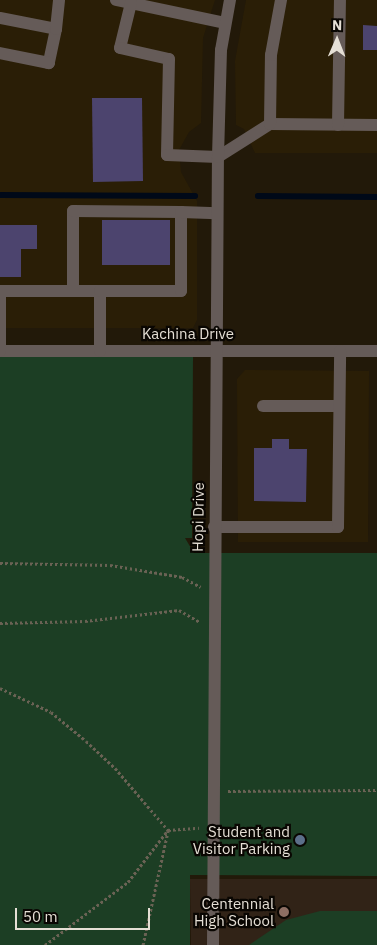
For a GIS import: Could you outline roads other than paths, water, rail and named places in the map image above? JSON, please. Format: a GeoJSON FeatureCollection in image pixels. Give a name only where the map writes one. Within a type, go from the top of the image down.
{"type":"FeatureCollection","features":[{"type":"Feature","properties":{"kind":"street"},"geometry":{"type":"LineString","coordinates":[[0,53],[49,63],[56,29],[59,0]]}},
{"type":"Feature","properties":{"kind":"street"},"geometry":{"type":"LineString","coordinates":[[116,0],[226,24]]}},
{"type":"Feature","properties":{"kind":"street","name":"Hopi Drive"},"geometry":{"type":"LineString","coordinates":[[213,945],[217,212],[221,50],[230,0]]}},
{"type":"Feature","properties":{"kind":"street"},"geometry":{"type":"LineString","coordinates":[[270,124],[271,55],[281,0]]}},
{"type":"Feature","properties":{"kind":"street"},"geometry":{"type":"LineString","coordinates":[[338,124],[340,0]]}},
{"type":"Feature","properties":{"kind":"street"},"geometry":{"type":"LineString","coordinates":[[131,3],[120,48],[170,59],[167,156],[218,157],[270,124],[377,125]]}},
{"type":"Feature","properties":{"kind":"street"},"geometry":{"type":"LineString","coordinates":[[0,18],[56,29]]}},
{"type":"Feature","properties":{"kind":"street"},"geometry":{"type":"LineString","coordinates":[[73,291],[73,212],[217,212]]}},
{"type":"Feature","properties":{"kind":"street"},"geometry":{"type":"LineString","coordinates":[[0,351],[0,291],[181,291],[181,212]]}},
{"type":"Feature","properties":{"kind":"street"},"geometry":{"type":"LineString","coordinates":[[100,291],[100,351]]}},
{"type":"Feature","properties":{"kind":"street","name":"Kachina Drive"},"geometry":{"type":"LineString","coordinates":[[0,351],[377,351]]}},
{"type":"Feature","properties":{"kind":"street"},"geometry":{"type":"LineString","coordinates":[[214,527],[338,528],[340,351]]}},
{"type":"Feature","properties":{"kind":"street"},"geometry":{"type":"LineString","coordinates":[[263,406],[339,406]]}},
{"type":"Feature","properties":{"kind":"waterway"},"geometry":{"type":"LineString","coordinates":[[0,195],[195,196]]}},
{"type":"Feature","properties":{"kind":"waterway"},"geometry":{"type":"LineString","coordinates":[[258,196],[377,197]]}},
{"type":"Feature","properties":{"kind":"place","name":"Student and Visitor Parking"},"geometry":{"type":"Point","coordinates":[300,840]}},
{"type":"Feature","properties":{"kind":"place","name":"Centennial High School"},"geometry":{"type":"Point","coordinates":[284,912]}}]}
